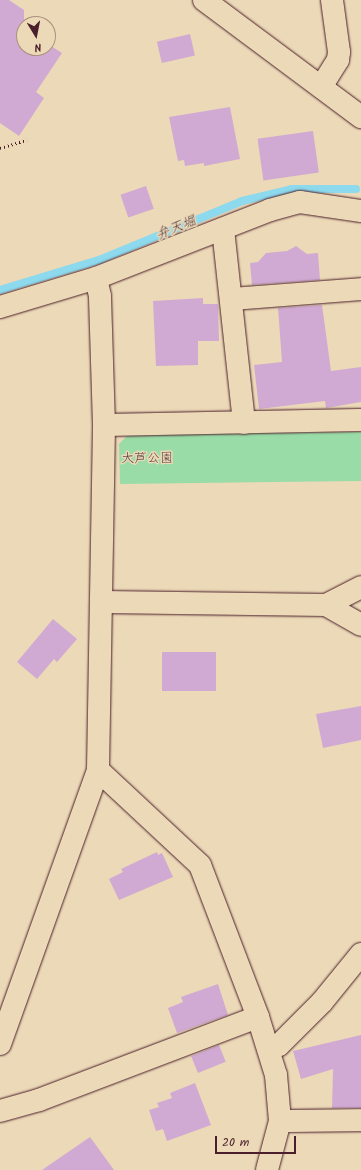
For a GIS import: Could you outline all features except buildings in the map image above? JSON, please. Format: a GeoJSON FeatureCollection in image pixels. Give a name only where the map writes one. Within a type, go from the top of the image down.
{"type":"FeatureCollection","features":[{"type":"Feature","properties":{"kind":"street"},"geometry":{"type":"LineString","coordinates":[[204,0],[361,117]]}},
{"type":"Feature","properties":{"kind":"street"},"geometry":{"type":"LineString","coordinates":[[321,87],[338,60],[340,52],[332,0]]}},
{"type":"Feature","properties":{"kind":"street"},"geometry":{"type":"LineString","coordinates":[[0,307],[96,278],[270,210],[300,202],[361,211]]}},
{"type":"Feature","properties":{"kind":"street"},"geometry":{"type":"LineString","coordinates":[[223,229],[232,298],[244,423]]}},
{"type":"Feature","properties":{"kind":"street"},"geometry":{"type":"LineString","coordinates":[[0,1044],[98,770],[103,602],[104,425],[100,296],[96,278]]}},
{"type":"Feature","properties":{"kind":"street"},"geometry":{"type":"LineString","coordinates":[[232,298],[361,289]]}},
{"type":"Feature","properties":{"kind":"street"},"geometry":{"type":"LineString","coordinates":[[104,425],[361,420]]}},
{"type":"Feature","properties":{"kind":"street"},"geometry":{"type":"LineString","coordinates":[[103,602],[326,605],[361,587]]}},
{"type":"Feature","properties":{"kind":"street"},"geometry":{"type":"LineString","coordinates":[[326,605],[361,625]]}},
{"type":"Feature","properties":{"kind":"street"},"geometry":{"type":"LineString","coordinates":[[98,770],[200,865],[258,1017],[276,1075],[280,1120],[267,1170]]}},
{"type":"Feature","properties":{"kind":"street"},"geometry":{"type":"LineString","coordinates":[[268,1048],[279,1045],[322,1002],[361,954]]}},
{"type":"Feature","properties":{"kind":"street"},"geometry":{"type":"LineString","coordinates":[[0,1111],[39,1100],[258,1017]]}},
{"type":"Feature","properties":{"kind":"street"},"geometry":{"type":"LineString","coordinates":[[280,1120],[361,1120]]}},
{"type":"Feature","properties":{"kind":"path"},"geometry":{"type":"LineString","coordinates":[[0,148],[27,140]]}},
{"type":"Feature","properties":{"kind":"green space","name":"大芦公園"},"geometry":{"type":"Polygon","coordinates":[[[361,432],[361,481],[120,484],[119,444],[129,434],[361,432]]]}},
{"type":"Feature","properties":{"kind":"waterway","name":"弁天堀"},"geometry":{"type":"LineString","coordinates":[[0,290],[99,260],[242,201],[292,189],[356,189]]}}]}
